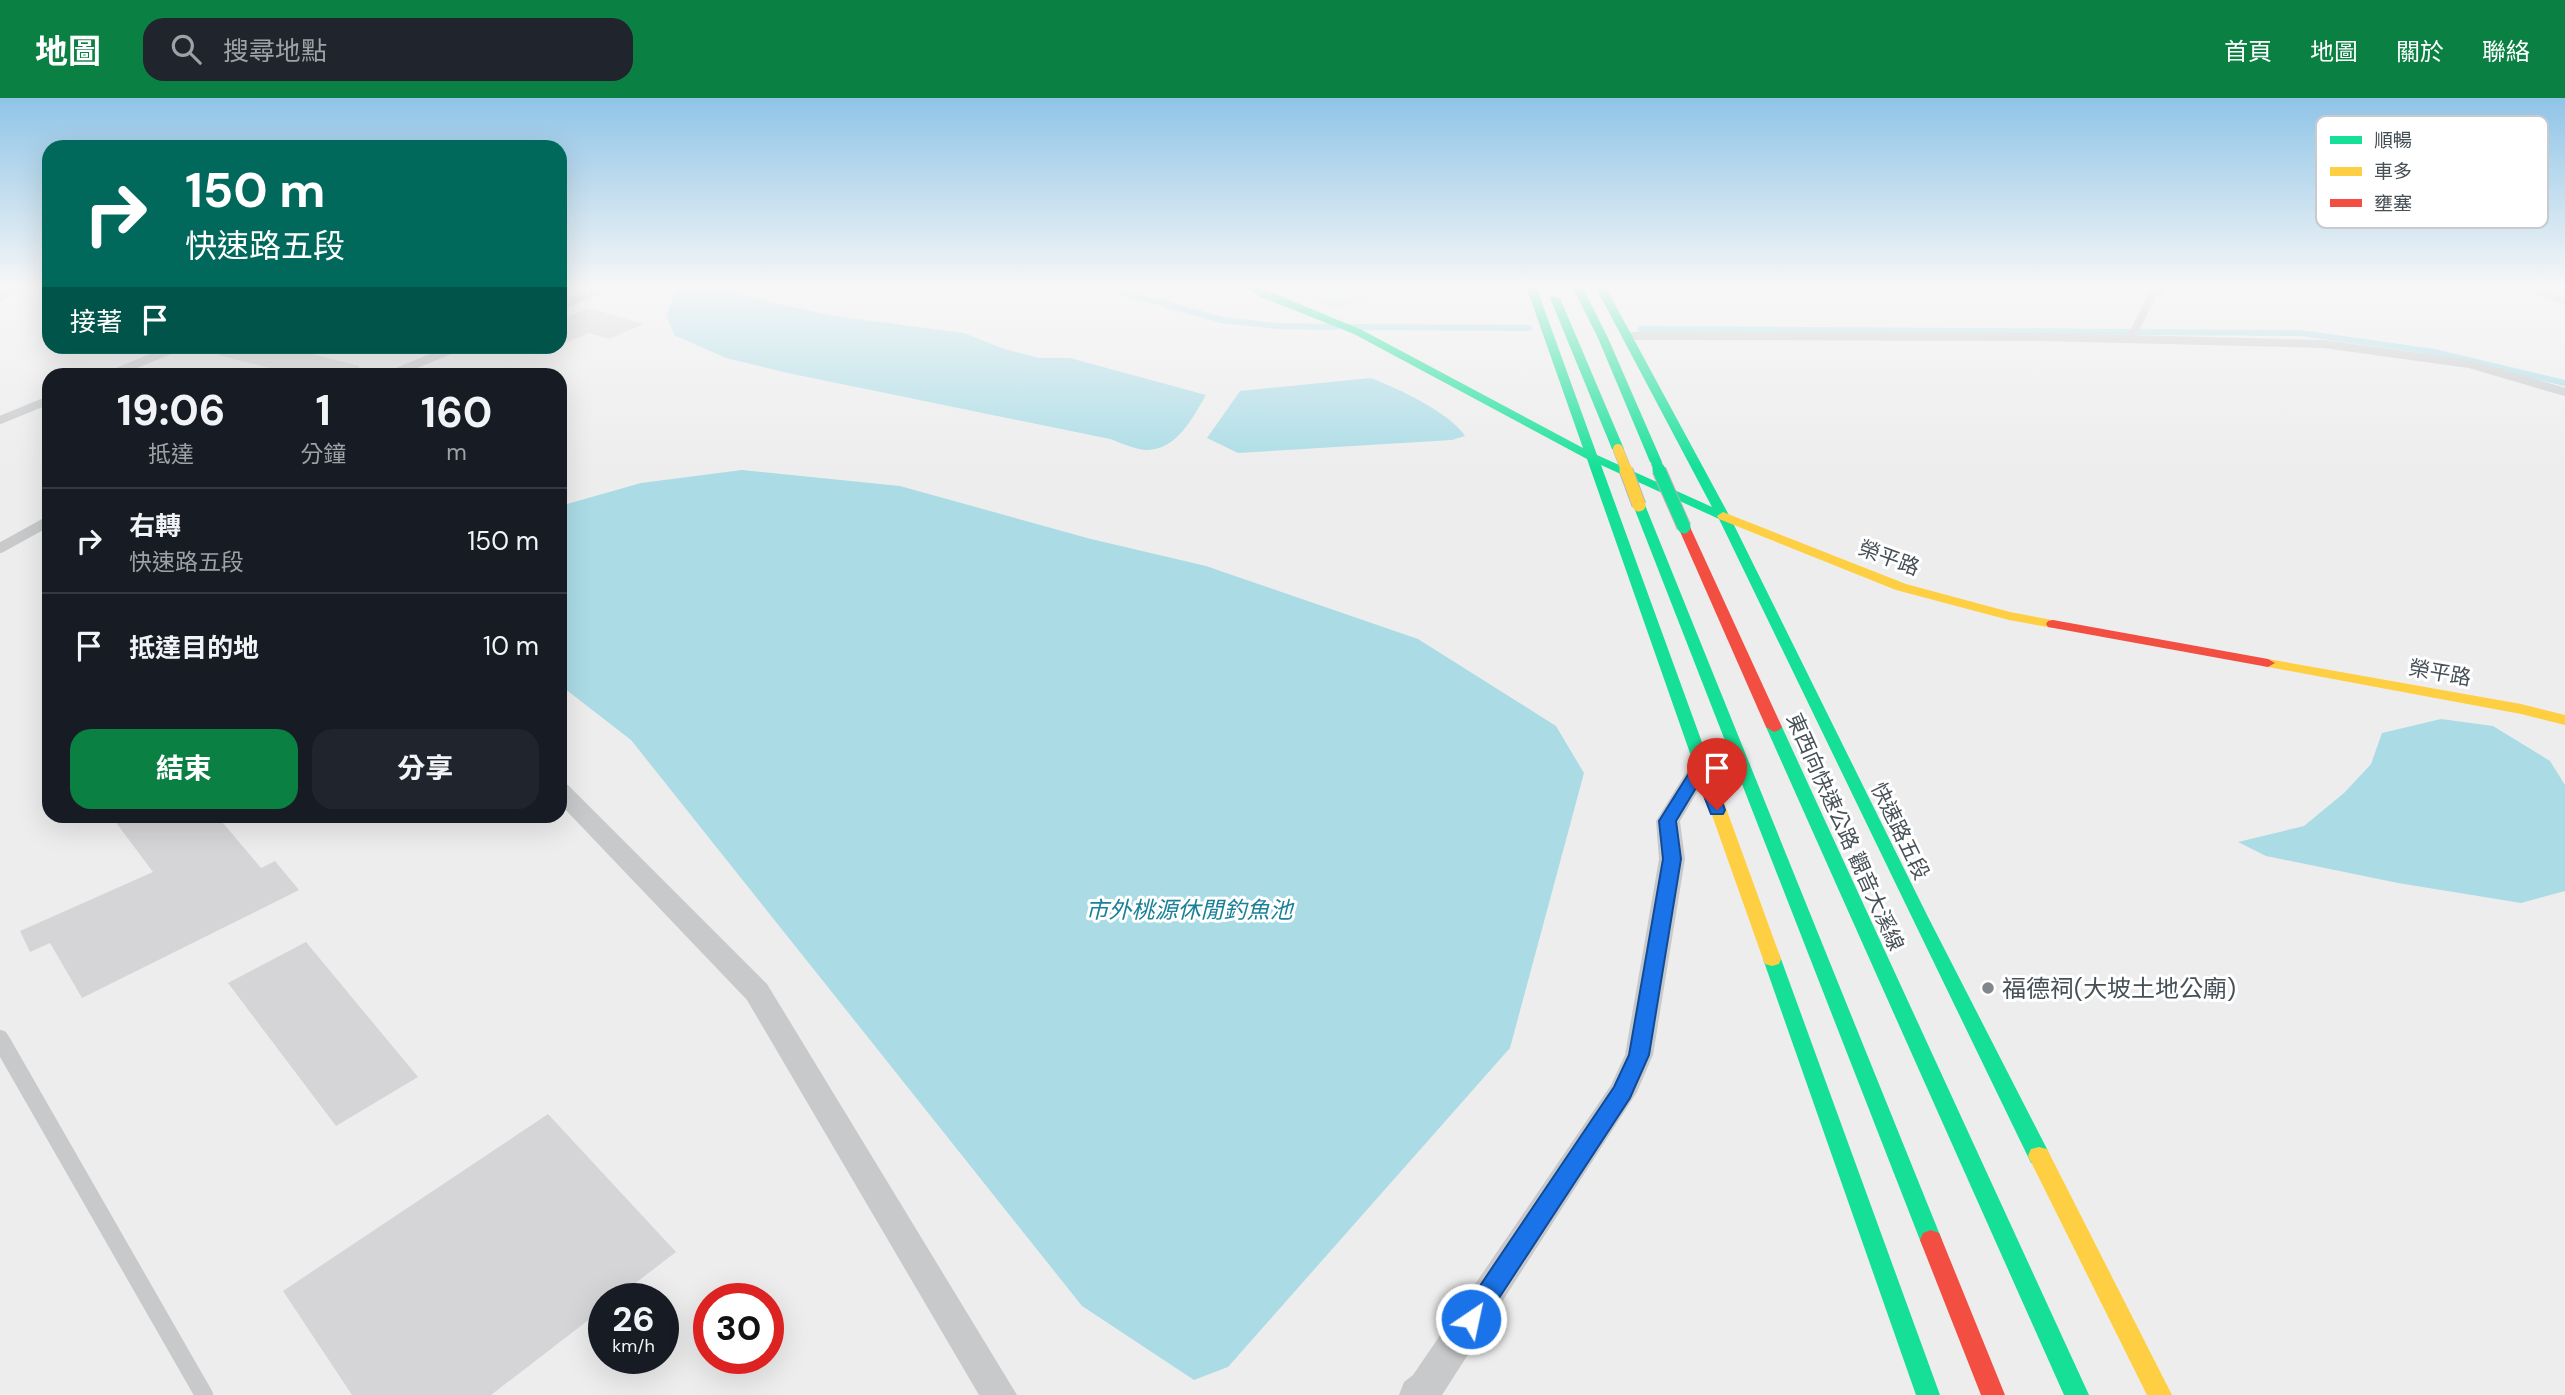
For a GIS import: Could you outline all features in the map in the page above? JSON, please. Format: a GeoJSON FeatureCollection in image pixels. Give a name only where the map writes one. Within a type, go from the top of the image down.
{"type":"FeatureCollection","features":[{"type":"Feature","properties":{"kind":"main road","name":"榮平路"},"geometry":{"type":"LineString","coordinates":[[1385,347],[1592,457],[1724,517],[1901,587],[2009,617],[2521,709],[2565,720]]}},
{"type":"Feature","properties":{"kind":"main road"},"geometry":{"type":"LineString","coordinates":[[1553,347],[1928,1395]]}},
{"type":"Feature","properties":{"kind":"main road"},"geometry":{"type":"LineString","coordinates":[[1577,347],[1993,1395]]}},
{"type":"Feature","properties":{"kind":"main road","name":"東西向快速公路 觀音大溪線"},"geometry":{"type":"LineString","coordinates":[[1606,347],[2077,1395]]}},
{"type":"Feature","properties":{"kind":"main road","name":"快速路五段"},"geometry":{"type":"LineString","coordinates":[[1635,347],[1724,517],[1918,915],[2160,1395]]}},
{"type":"Feature","properties":{"kind":"street"},"geometry":{"type":"LineString","coordinates":[[1417,1395],[1426,1387],[1622,1092],[1639,1055],[1672,859],[1668,821],[1701,766]]}},
{"type":"Feature","properties":{"kind":"street"},"geometry":{"type":"LineString","coordinates":[[567,797],[757,992],[999,1395]]}},
{"type":"Feature","properties":{"kind":"lane"},"geometry":{"type":"LineString","coordinates":[[2343,347],[2469,364],[2565,392]]}},
{"type":"Feature","properties":{"kind":"lane"},"geometry":{"type":"LineString","coordinates":[[127,368],[161,354]]}},
{"type":"Feature","properties":{"kind":"lane"},"geometry":{"type":"LineString","coordinates":[[407,368],[441,354]]}},
{"type":"Feature","properties":{"kind":"lane"},"geometry":{"type":"LineString","coordinates":[[0,420],[42,403]]}},
{"type":"Feature","properties":{"kind":"lane"},"geometry":{"type":"LineString","coordinates":[[0,548],[42,525]]}},
{"type":"Feature","properties":{"kind":"lane"},"geometry":{"type":"LineString","coordinates":[[0,1039],[204,1395]]}},
{"type":"Feature","properties":{"kind":"water"},"geometry":{"type":"Polygon","coordinates":[[[700,347],[998,347],[1039,358],[1070,358],[1206,395],[1183,431],[1158,449],[1147,450],[1110,439],[726,358],[700,347]]]}},
{"type":"Feature","properties":{"kind":"water"},"geometry":{"type":"Polygon","coordinates":[[[1371,378],[1408,394],[1435,410],[1465,436],[1452,440],[1238,453],[1207,438],[1240,391],[1371,378]]]}},
{"type":"Feature","properties":{"kind":"water","name":"市外桃源休閒釣魚池"},"geometry":{"type":"Polygon","coordinates":[[[742,470],[900,486],[1091,539],[1206,566],[1418,639],[1556,726],[1584,773],[1510,1048],[1228,1367],[1194,1380],[1082,1306],[631,740],[567,690],[567,504],[641,483],[742,470]]]}},
{"type":"Feature","properties":{"kind":"water"},"geometry":{"type":"Polygon","coordinates":[[[2441,719],[2493,726],[2550,761],[2565,785],[2565,891],[2521,903],[2398,883],[2266,856],[2238,842],[2304,826],[2344,793],[2371,764],[2382,733],[2441,719]]]}},
{"type":"Feature","properties":{"kind":"building"},"geometry":{"type":"Polygon","coordinates":[[[312,354],[359,366],[271,368],[218,355],[312,354]]]}},
{"type":"Feature","properties":{"kind":"building"},"geometry":{"type":"Polygon","coordinates":[[[116,823],[223,823],[261,868],[275,861],[299,890],[82,998],[50,943],[30,952],[20,931],[153,872],[116,823]]]}},
{"type":"Feature","properties":{"kind":"building"},"geometry":{"type":"Polygon","coordinates":[[[306,942],[418,1077],[336,1126],[228,983],[306,942]]]}},
{"type":"Feature","properties":{"kind":"building"},"geometry":{"type":"Polygon","coordinates":[[[548,1114],[676,1252],[636,1283],[588,1283],[588,1320],[491,1395],[352,1395],[283,1291],[548,1114]]]}},
{"type":"Feature","properties":{"kind":"waterway"},"geometry":{"type":"LineString","coordinates":[[2396,347],[2434,352],[2565,383]]}},
{"type":"Feature","properties":{"kind":"traffic: fast"},"geometry":{"type":"LineString","coordinates":[[1385,347],[1592,457],[1723,516]]}},
{"type":"Feature","properties":{"kind":"traffic: fast"},"geometry":{"type":"LineString","coordinates":[[1553,347],[1699,756]]}},
{"type":"Feature","properties":{"kind":"traffic: fast"},"geometry":{"type":"LineString","coordinates":[[1575,347],[1618,449]]}},
{"type":"Feature","properties":{"kind":"traffic: fast"},"geometry":{"type":"LineString","coordinates":[[1607,347],[1656,462]]}},
{"type":"Feature","properties":{"kind":"traffic: fast"},"geometry":{"type":"LineString","coordinates":[[1632,347],[1724,517],[2039,1156]]}},
{"type":"Feature","properties":{"kind":"traffic: fast"},"geometry":{"type":"LineString","coordinates":[[1656,462],[1684,527]]}},
{"type":"Feature","properties":{"kind":"traffic: fast"},"geometry":{"type":"LineString","coordinates":[[1639,505],[1931,1240]]}},
{"type":"Feature","properties":{"kind":"traffic: fast"},"geometry":{"type":"LineString","coordinates":[[1774,727],[2077,1395]]}},
{"type":"Feature","properties":{"kind":"traffic: fast"},"geometry":{"type":"LineString","coordinates":[[1772,959],[1928,1395]]}},
{"type":"Feature","properties":{"kind":"traffic: slow"},"geometry":{"type":"LineString","coordinates":[[1618,449],[1639,505]]}},
{"type":"Feature","properties":{"kind":"traffic: slow"},"geometry":{"type":"LineString","coordinates":[[1723,516],[1901,587],[2009,616],[2053,624]]}},
{"type":"Feature","properties":{"kind":"traffic: slow"},"geometry":{"type":"LineString","coordinates":[[2268,663],[2521,709],[2565,720]]}},
{"type":"Feature","properties":{"kind":"traffic: slow"},"geometry":{"type":"LineString","coordinates":[[1699,756],[1772,959]]}},
{"type":"Feature","properties":{"kind":"traffic: slow"},"geometry":{"type":"LineString","coordinates":[[2039,1156],[2160,1395]]}},
{"type":"Feature","properties":{"kind":"traffic: jam"},"geometry":{"type":"LineString","coordinates":[[1684,527],[1774,727]]}},
{"type":"Feature","properties":{"kind":"traffic: jam"},"geometry":{"type":"LineString","coordinates":[[2053,624],[2268,663]]}},
{"type":"Feature","properties":{"kind":"traffic: jam"},"geometry":{"type":"LineString","coordinates":[[1931,1240],[1993,1395]]}},
{"type":"Feature","properties":{"kind":"place","name":"福德祠(大坡土地公廟)"},"geometry":{"type":"Point","coordinates":[1988,988]}},
{"type":"Feature","properties":{"kind":"route"},"geometry":{"type":"LineString","coordinates":[[1471,1319],[1622,1092],[1639,1055],[1672,859],[1668,821],[1701,766],[1717,810]]}}]}
